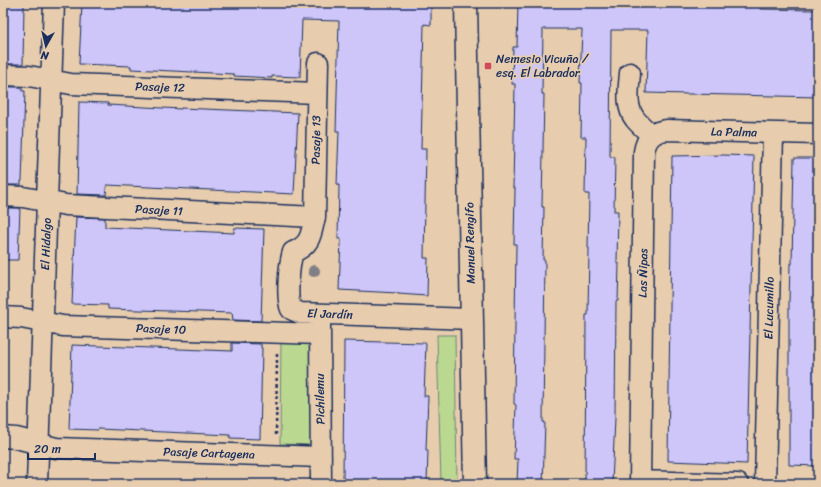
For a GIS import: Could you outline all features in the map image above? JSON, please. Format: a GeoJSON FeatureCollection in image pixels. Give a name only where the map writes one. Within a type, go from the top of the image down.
{"type":"FeatureCollection","features":[{"type":"Feature","properties":{"kind":"street","name":"El Hidalgo"},"geometry":{"type":"LineString","coordinates":[[37,484],[54,3]]}},
{"type":"Feature","properties":{"kind":"street","name":"Manuel Rengifo"},"geometry":{"type":"LineString","coordinates":[[466,3],[475,484]]}},
{"type":"Feature","properties":{"kind":"street","name":"Pasaje 13"},"geometry":{"type":"LineString","coordinates":[[315,217],[318,63]]}},
{"type":"Feature","properties":{"kind":"street"},"geometry":{"type":"LineString","coordinates":[[630,73],[630,110],[635,120],[651,135]]}},
{"type":"Feature","properties":{"kind":"street","name":"Pasaje 12"},"geometry":{"type":"LineString","coordinates":[[3,76],[29,76],[71,84],[317,93]]}},
{"type":"Feature","properties":{"kind":"street","name":"La Palma"},"geometry":{"type":"LineString","coordinates":[[651,135],[656,132],[667,130],[818,134]]}},
{"type":"Feature","properties":{"kind":"street","name":"El Lucumillo"},"geometry":{"type":"LineString","coordinates":[[764,484],[773,133]]}},
{"type":"Feature","properties":{"kind":"street","name":"Las Ñipas"},"geometry":{"type":"LineString","coordinates":[[640,483],[644,152],[645,146],[651,135]]}},
{"type":"Feature","properties":{"kind":"street","name":"Pasaje 11"},"geometry":{"type":"LineString","coordinates":[[3,196],[23,197],[66,205],[315,217]]}},
{"type":"Feature","properties":{"kind":"street","name":"El Jardín"},"geometry":{"type":"LineString","coordinates":[[315,217],[310,238],[306,245],[300,250],[293,252],[290,259],[288,299],[291,309],[295,312],[472,319]]}},
{"type":"Feature","properties":{"kind":"street","name":"Pichilemu"},"geometry":{"type":"LineString","coordinates":[[320,314],[321,484]]}},
{"type":"Feature","properties":{"kind":"street","name":"Pasaje 10"},"geometry":{"type":"LineString","coordinates":[[3,317],[21,318],[63,326],[320,334]]}},
{"type":"Feature","properties":{"kind":"street","name":"Pasaje Cartagena"},"geometry":{"type":"LineString","coordinates":[[3,437],[38,442],[56,448],[321,457]]}},
{"type":"Feature","properties":{"kind":"street"},"geometry":{"type":"LineString","coordinates":[[640,483],[738,484]]}},
{"type":"Feature","properties":{"kind":"path"},"geometry":{"type":"LineString","coordinates":[[276,456],[278,333]]}},
{"type":"Feature","properties":{"kind":"green space"},"geometry":{"type":"Polygon","coordinates":[[[437,335],[455,335],[457,484],[441,484],[437,335]]]}},
{"type":"Feature","properties":{"kind":"green space"},"geometry":{"type":"Polygon","coordinates":[[[281,340],[313,340],[314,445],[280,444],[281,340]]]}},
{"type":"Feature","properties":{"kind":"building"},"geometry":{"type":"Polygon","coordinates":[[[3,3],[24,3],[23,64],[3,64],[3,3]]]}},
{"type":"Feature","properties":{"kind":"building"},"geometry":{"type":"Polygon","coordinates":[[[82,3],[431,3],[431,25],[424,24],[421,149],[426,149],[424,258],[428,258],[427,296],[339,290],[341,239],[338,239],[339,185],[337,185],[339,131],[336,131],[339,21],[302,20],[300,77],[272,76],[272,78],[234,76],[234,74],[131,69],[131,66],[79,64],[82,3]]]}},
{"type":"Feature","properties":{"kind":"building"},"geometry":{"type":"Polygon","coordinates":[[[518,3],[708,3],[760,6],[760,9],[816,10],[814,67],[818,68],[818,97],[646,93],[648,30],[611,30],[610,157],[615,157],[614,211],[618,211],[617,263],[619,263],[618,301],[616,301],[615,418],[612,484],[585,484],[586,315],[588,315],[589,194],[585,194],[586,137],[581,137],[582,83],[580,83],[582,29],[543,29],[542,94],[544,94],[542,207],[544,207],[543,260],[545,260],[543,422],[545,422],[543,484],[517,484],[518,459],[514,459],[516,405],[514,404],[516,244],[514,244],[515,188],[513,188],[515,84],[512,84],[513,47],[517,47],[518,3]]]}},
{"type":"Feature","properties":{"kind":"building"},"geometry":{"type":"Polygon","coordinates":[[[3,87],[22,87],[22,91],[25,91],[21,185],[3,185],[3,87]]]}},
{"type":"Feature","properties":{"kind":"building"},"geometry":{"type":"Polygon","coordinates":[[[79,102],[181,109],[298,113],[294,194],[107,185],[106,195],[77,194],[79,102]]]}},
{"type":"Feature","properties":{"kind":"building"},"geometry":{"type":"Polygon","coordinates":[[[672,156],[754,156],[747,464],[668,461],[672,156]]]}},
{"type":"Feature","properties":{"kind":"building"},"geometry":{"type":"Polygon","coordinates":[[[794,158],[818,158],[818,466],[789,465],[789,302],[790,264],[792,264],[794,158]]]}},
{"type":"Feature","properties":{"kind":"building"},"geometry":{"type":"Polygon","coordinates":[[[3,208],[20,208],[18,260],[3,260],[3,208]]]}},
{"type":"Feature","properties":{"kind":"building"},"geometry":{"type":"Polygon","coordinates":[[[76,217],[105,218],[105,227],[234,233],[234,228],[264,229],[261,321],[233,320],[232,313],[108,309],[108,305],[72,304],[76,217]]]}},
{"type":"Feature","properties":{"kind":"building"},"geometry":{"type":"Polygon","coordinates":[[[344,341],[426,343],[424,396],[428,396],[426,450],[428,450],[427,484],[343,482],[344,341]]]}},
{"type":"Feature","properties":{"kind":"building"},"geometry":{"type":"Polygon","coordinates":[[[232,343],[261,344],[260,439],[230,438],[230,435],[69,429],[72,345],[232,351],[232,343]]]}},
{"type":"Feature","properties":{"kind":"place","name":"Nemesio Vicuña / esq. El Labrador"},"geometry":{"type":"Point","coordinates":[488,66]}}]}
